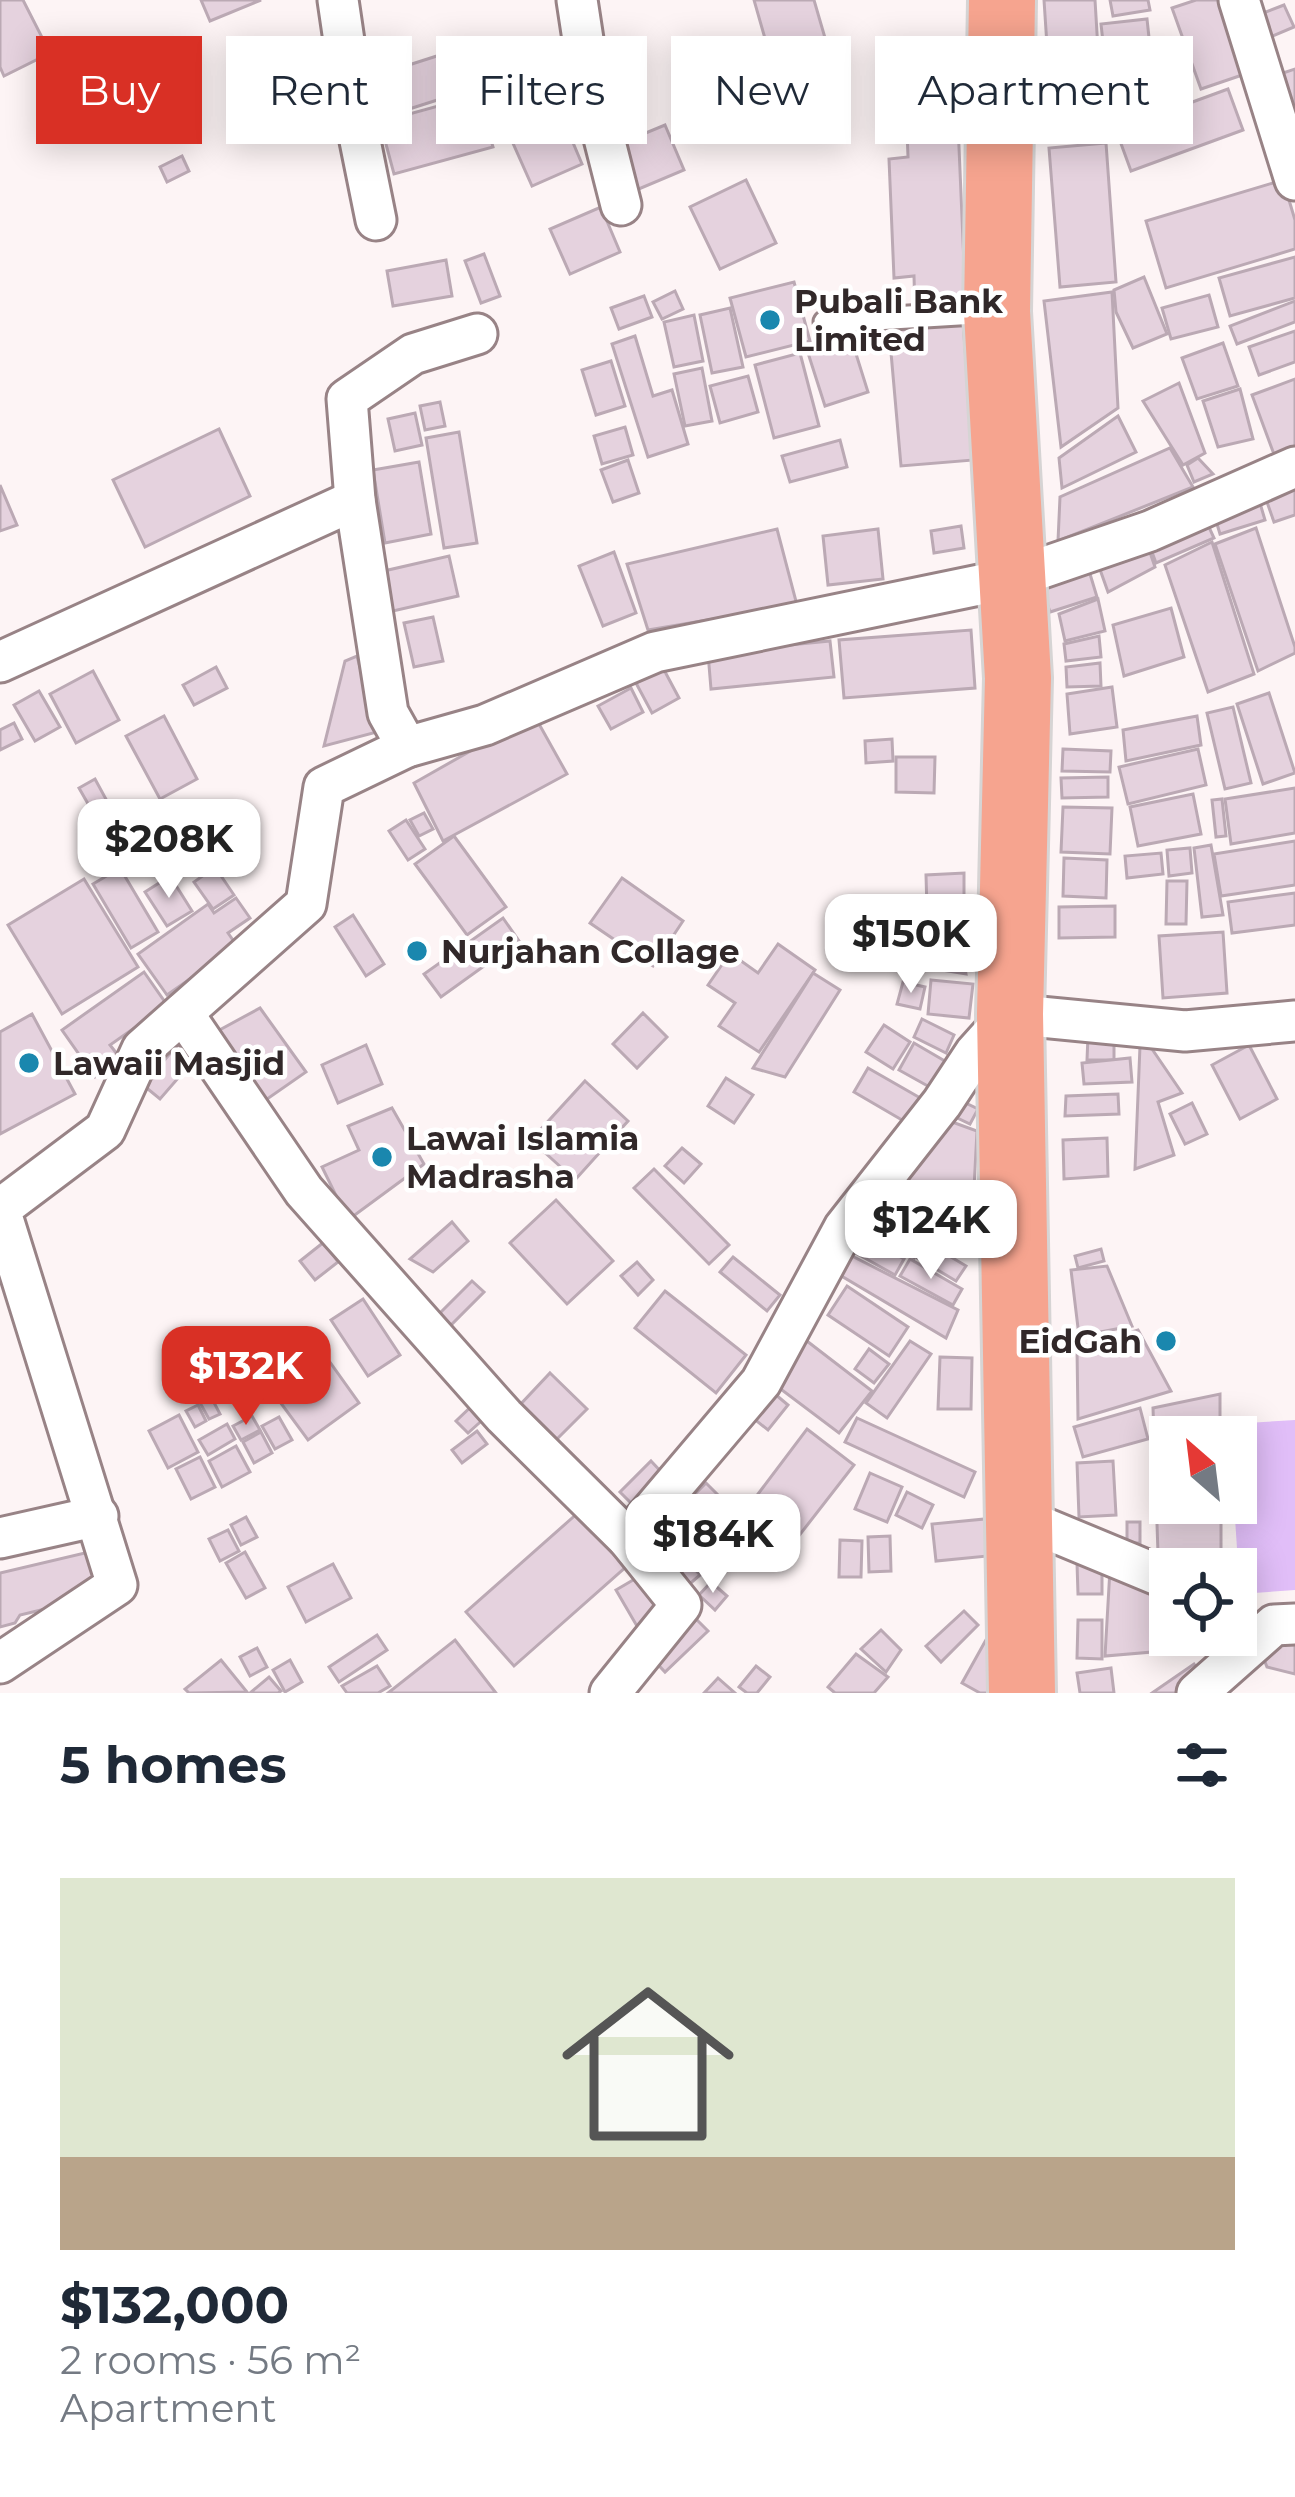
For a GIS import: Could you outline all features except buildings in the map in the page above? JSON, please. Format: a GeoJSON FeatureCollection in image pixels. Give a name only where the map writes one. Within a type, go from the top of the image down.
{"type":"FeatureCollection","features":[{"type":"Feature","properties":{"kind":"highway"},"geometry":{"type":"LineString","coordinates":[[1002,0],[997,312],[1018,678],[1010,1014],[1022,1693]]}},
{"type":"Feature","properties":{"kind":"street"},"geometry":{"type":"LineString","coordinates":[[338,0],[376,220]]}},
{"type":"Feature","properties":{"kind":"street"},"geometry":{"type":"LineString","coordinates":[[577,0],[590,79],[621,205]]}},
{"type":"Feature","properties":{"kind":"street"},"geometry":{"type":"LineString","coordinates":[[1239,0],[1295,180]]}},
{"type":"Feature","properties":{"kind":"street"},"geometry":{"type":"LineString","coordinates":[[407,747],[388,713],[355,500],[347,399],[413,354],[477,334]]}},
{"type":"Feature","properties":{"kind":"street"},"geometry":{"type":"LineString","coordinates":[[0,1663],[117,1585],[0,1209],[105,1130],[142,1049],[307,904],[324,788],[407,747],[484,725],[655,652],[1013,578],[1150,531],[1295,467]]}},
{"type":"Feature","properties":{"kind":"street"},"geometry":{"type":"LineString","coordinates":[[0,662],[355,500]]}},
{"type":"Feature","properties":{"kind":"street"},"geometry":{"type":"LineString","coordinates":[[183,1013],[304,1191],[504,1416],[628,1539],[681,1605],[610,1693]]}},
{"type":"Feature","properties":{"kind":"street"},"geometry":{"type":"LineString","coordinates":[[628,1539],[761,1382],[844,1228],[975,1053],[1010,1014],[1185,1030],[1295,1021]]}},
{"type":"Feature","properties":{"kind":"street"},"geometry":{"type":"LineString","coordinates":[[0,1538],[98,1516]]}},
{"type":"Feature","properties":{"kind":"street"},"geometry":{"type":"LineString","coordinates":[[1018,1517],[1149,1571]]}},
{"type":"Feature","properties":{"kind":"street"},"geometry":{"type":"LineString","coordinates":[[1197,1693],[1268,1622]]}},
{"type":"Feature","properties":{"kind":"lane"},"geometry":{"type":"LineString","coordinates":[[825,322],[997,312]]}},
{"type":"Feature","properties":{"kind":"shaded area"},"geometry":{"type":"Polygon","coordinates":[[[1295,1420],[1295,1590],[1257,1593],[1257,1548],[1237,1548],[1235,1524],[1257,1524],[1257,1422],[1295,1420]]]}},
{"type":"Feature","properties":{"kind":"place","name":"Pubali Bank Limited"},"geometry":{"type":"Point","coordinates":[770,320]}},
{"type":"Feature","properties":{"kind":"place","name":"Nurjahan Collage"},"geometry":{"type":"Point","coordinates":[417,951]}},
{"type":"Feature","properties":{"kind":"place","name":"Lawaii Masjid"},"geometry":{"type":"Point","coordinates":[29,1063]}},
{"type":"Feature","properties":{"kind":"place","name":"Lawai Islamia Madrasha"},"geometry":{"type":"Point","coordinates":[382,1157]}},
{"type":"Feature","properties":{"kind":"place","name":"EidGah"},"geometry":{"type":"Point","coordinates":[1166,1341]}}]}
